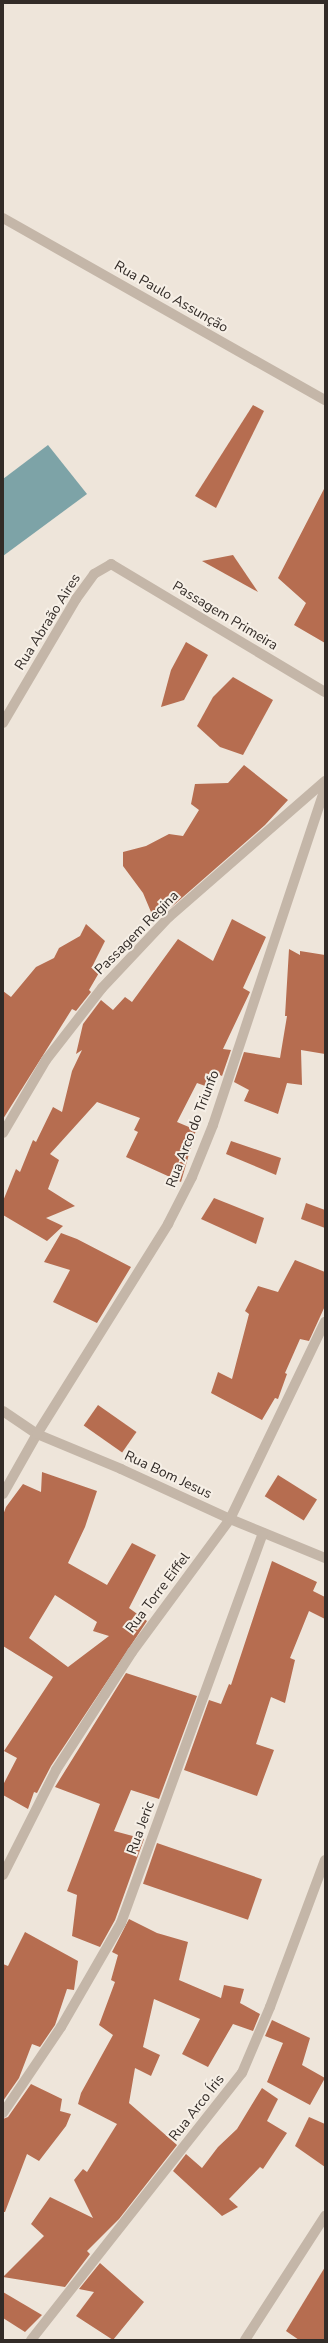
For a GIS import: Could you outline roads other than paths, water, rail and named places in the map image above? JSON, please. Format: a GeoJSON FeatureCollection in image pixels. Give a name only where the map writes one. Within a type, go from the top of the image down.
{"type":"FeatureCollection","features":[{"type":"Feature","properties":{"kind":"street","name":"Rua Paulo Assunção"},"geometry":{"type":"LineString","coordinates":[[3,218],[325,400]]}},
{"type":"Feature","properties":{"kind":"street","name":"Passagem Primeira"},"geometry":{"type":"LineString","coordinates":[[111,564],[325,692]]}},
{"type":"Feature","properties":{"kind":"street","name":"Rua Abraão Aires"},"geometry":{"type":"LineString","coordinates":[[3,723],[76,599],[94,574],[111,564]]}},
{"type":"Feature","properties":{"kind":"street","name":"Passagem Regina"},"geometry":{"type":"LineString","coordinates":[[3,1133],[46,1060],[102,988],[169,917],[325,781]]}},
{"type":"Feature","properties":{"kind":"street","name":"Rua Arco do Triunfo"},"geometry":{"type":"LineString","coordinates":[[3,1494],[37,1434],[168,1224],[192,1177],[213,1124],[325,788]]}},
{"type":"Feature","properties":{"kind":"street","name":"Rua Torre Eiffel"},"geometry":{"type":"LineString","coordinates":[[3,1875],[56,1770],[96,1707],[132,1652],[230,1519],[325,1322]]}},
{"type":"Feature","properties":{"kind":"street","name":"Rua Bom Jesus"},"geometry":{"type":"LineString","coordinates":[[3,1411],[37,1434],[121,1469],[230,1519],[325,1558]]}},
{"type":"Feature","properties":{"kind":"street","name":"Rua Jeric"},"geometry":{"type":"LineString","coordinates":[[3,2112],[61,2027],[121,1923],[263,1533]]}},
{"type":"Feature","properties":{"kind":"street","name":"Rua Arco Íris"},"geometry":{"type":"LineString","coordinates":[[31,2340],[242,2073],[270,2008],[325,1860]]}},
{"type":"Feature","properties":{"kind":"street"},"geometry":{"type":"LineString","coordinates":[[245,2340],[325,2216]]}},
{"type":"Feature","properties":{"kind":"water"},"geometry":{"type":"Polygon","coordinates":[[[48,445],[87,494],[3,556],[3,479],[48,445]]]}}]}
